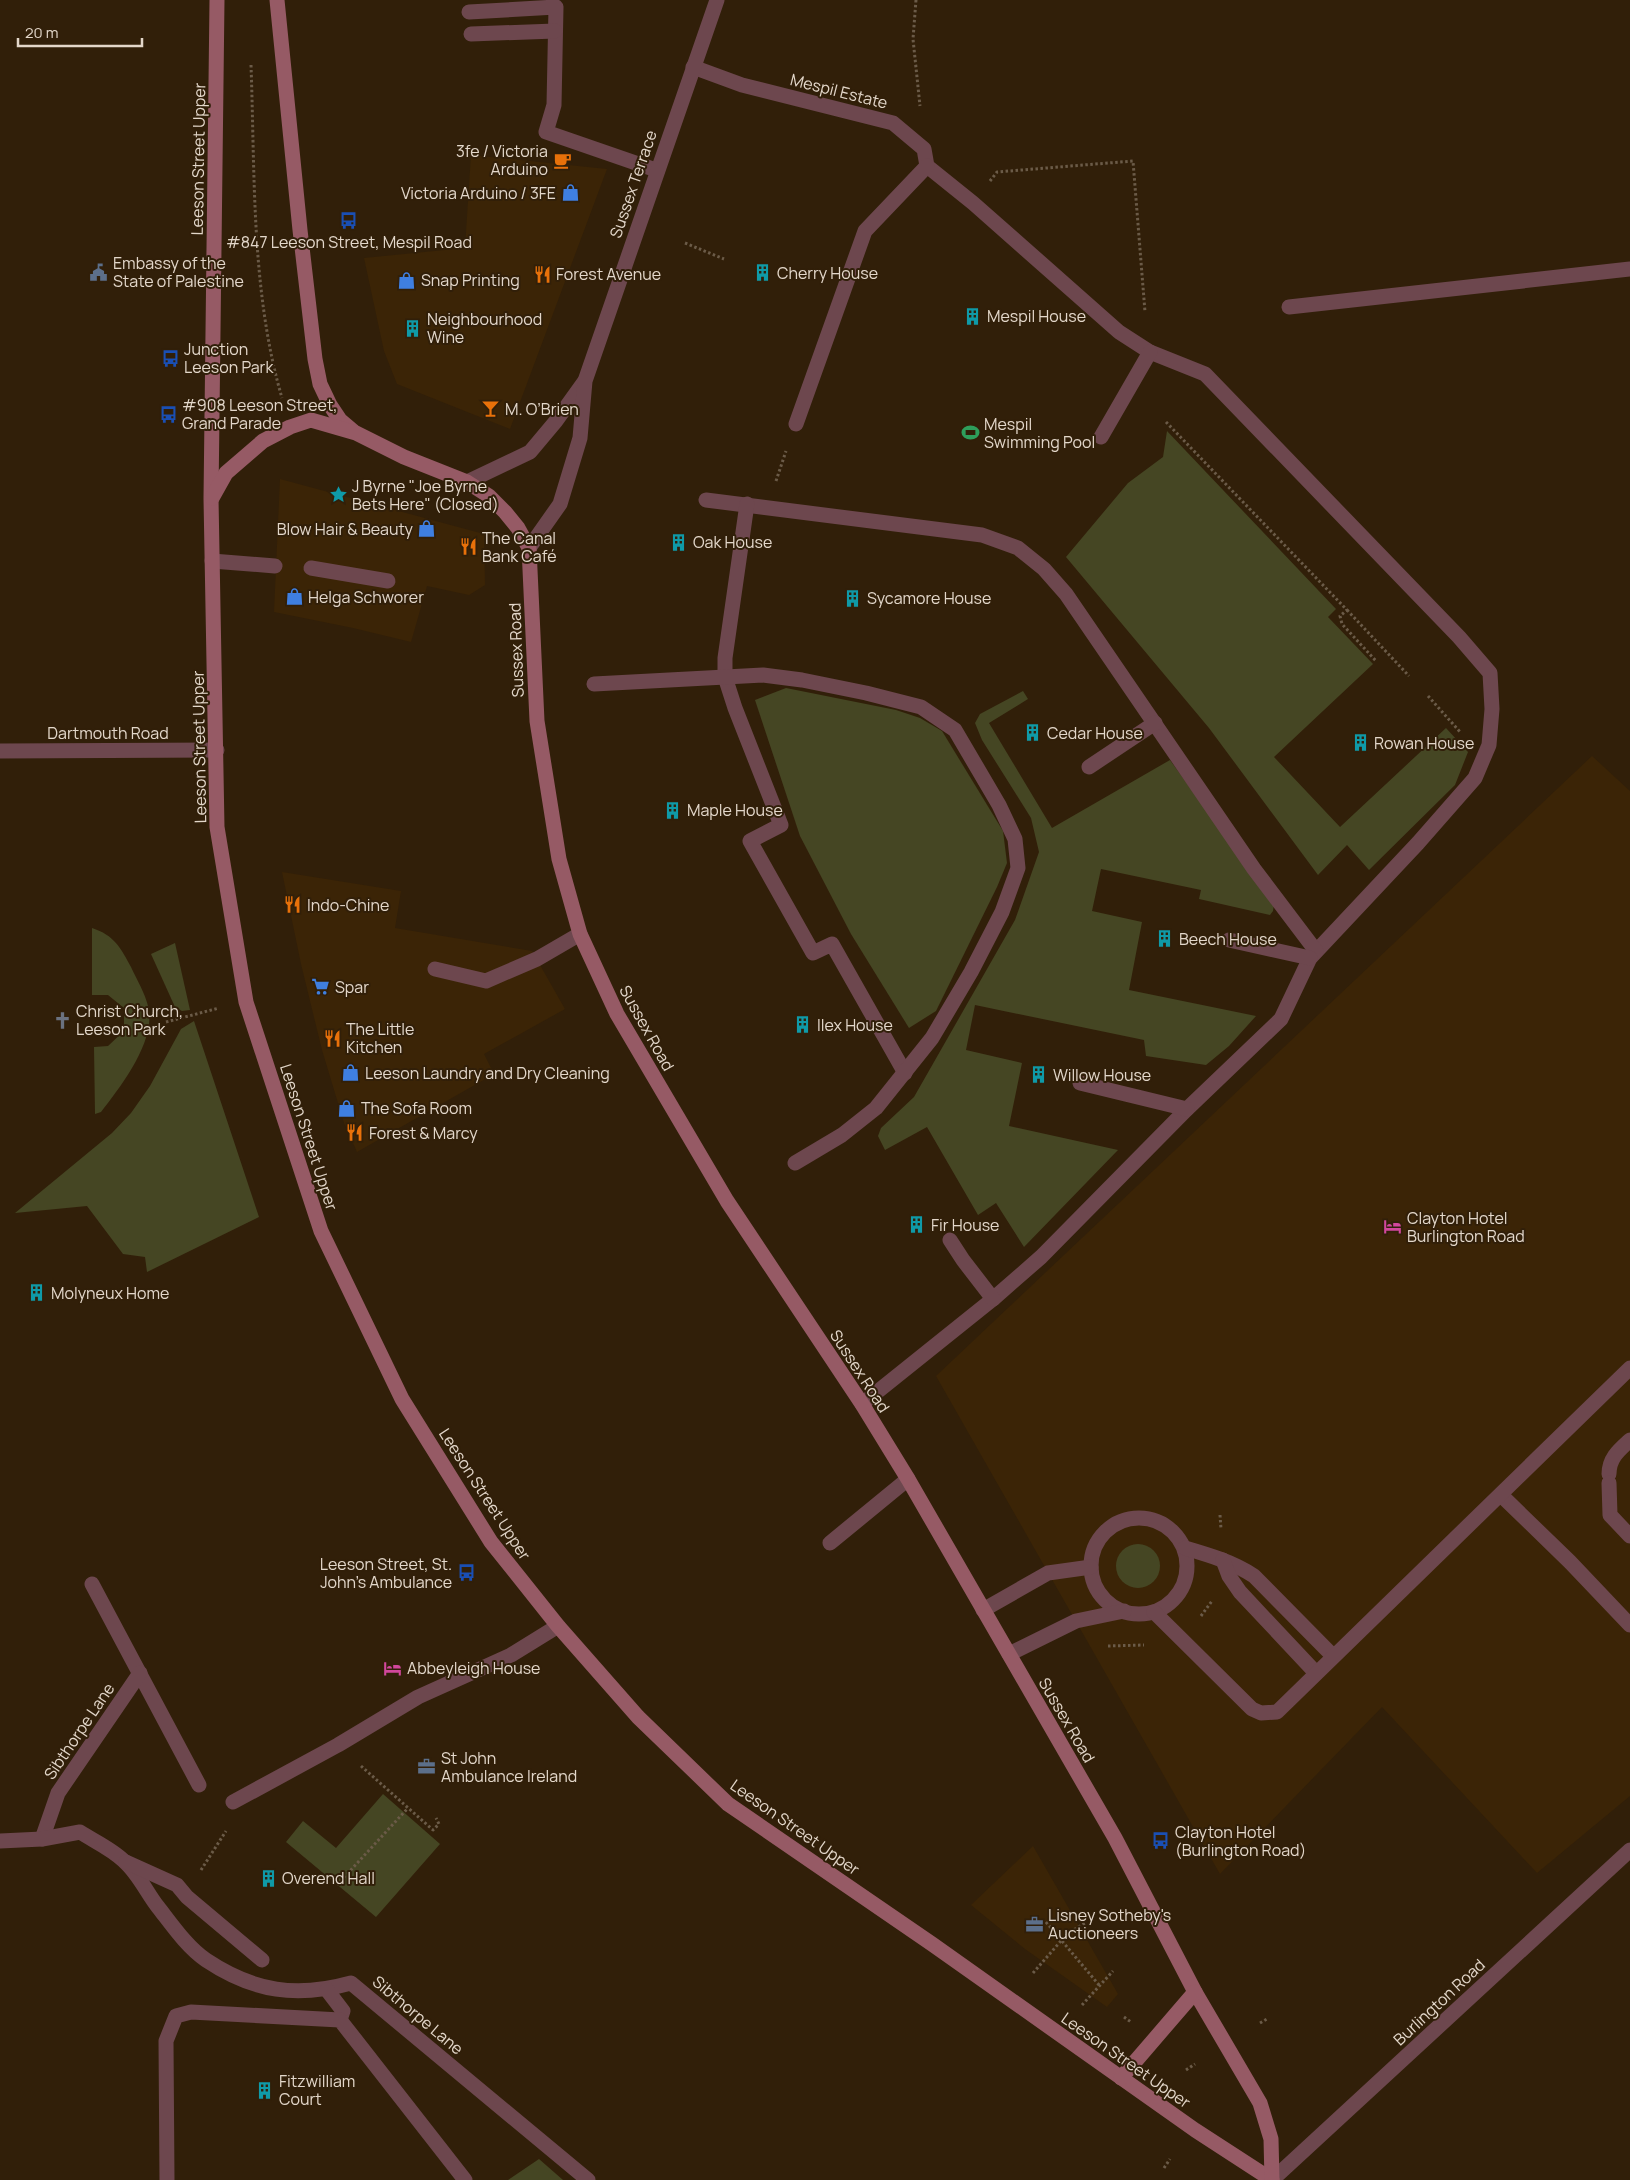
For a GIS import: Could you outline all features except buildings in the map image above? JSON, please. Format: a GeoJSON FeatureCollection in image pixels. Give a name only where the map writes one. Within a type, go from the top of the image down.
{"type":"FeatureCollection","features":[{"type":"Feature","properties":{"kind":"main road","name":"Leeson Street Upper"},"geometry":{"type":"LineString","coordinates":[[217,0],[212,498],[217,827],[246,1002],[321,1231],[402,1399],[491,1542],[558,1626],[638,1717],[728,1804],[932,1944],[1195,2130],[1272,2180]]}},
{"type":"Feature","properties":{"kind":"main road","name":"Leeson Street Upper"},"geometry":{"type":"LineString","coordinates":[[277,0],[300,230],[320,384],[340,420],[356,433]]}},
{"type":"Feature","properties":{"kind":"main road","name":"Leeson Street Upper"},"geometry":{"type":"LineString","coordinates":[[212,498],[226,473],[263,441],[290,427],[311,420],[356,433],[404,458],[467,482],[490,496],[518,528],[529,548]]}},
{"type":"Feature","properties":{"kind":"main road","name":"Sussex Road"},"geometry":{"type":"LineString","coordinates":[[529,548],[537,722],[559,860],[580,934],[617,1014],[727,1201],[862,1404],[908,1479],[1115,1838],[1195,1992],[1260,2103],[1271,2139],[1272,2180]]}},
{"type":"Feature","properties":{"kind":"main road"},"geometry":{"type":"LineString","coordinates":[[1121,2078],[1195,1992]]}},
{"type":"Feature","properties":{"kind":"street","name":"Sussex Terrace"},"geometry":{"type":"LineString","coordinates":[[529,548],[560,504],[580,438],[585,380],[656,170],[717,0]]}},
{"type":"Feature","properties":{"kind":"street"},"geometry":{"type":"LineString","coordinates":[[469,12],[556,7],[554,105],[546,132],[656,170]]}},
{"type":"Feature","properties":{"kind":"street"},"geometry":{"type":"LineString","coordinates":[[471,34],[555,31]]}},
{"type":"Feature","properties":{"kind":"street","name":"Mespil Estate"},"geometry":{"type":"LineString","coordinates":[[693,67],[742,85],[893,123],[924,149]]}},
{"type":"Feature","properties":{"kind":"street"},"geometry":{"type":"LineString","coordinates":[[862,1404],[993,1299],[1041,1257],[1187,1110],[1281,1019],[1313,955],[1418,843],[1475,778],[1489,745],[1492,709],[1490,673],[1459,637],[1205,374],[1150,352],[1119,332],[973,203],[927,166],[924,149]]}},
{"type":"Feature","properties":{"kind":"street"},"geometry":{"type":"LineString","coordinates":[[796,424],[865,231],[927,166]]}},
{"type":"Feature","properties":{"kind":"street"},"geometry":{"type":"LineString","coordinates":[[1289,307],[1630,269]]}},
{"type":"Feature","properties":{"kind":"street"},"geometry":{"type":"LineString","coordinates":[[1101,437],[1150,352]]}},
{"type":"Feature","properties":{"kind":"street","name":"Sussex Terrace"},"geometry":{"type":"LineString","coordinates":[[467,482],[530,452],[556,421],[585,380]]}},
{"type":"Feature","properties":{"kind":"street"},"geometry":{"type":"LineString","coordinates":[[706,500],[768,506],[982,534],[1018,548],[1044,569],[1066,594],[1313,955]]}},
{"type":"Feature","properties":{"kind":"street"},"geometry":{"type":"LineString","coordinates":[[747,504],[725,658],[725,677],[735,708],[781,825],[750,841],[813,953],[832,944],[905,1073]]}},
{"type":"Feature","properties":{"kind":"street"},"geometry":{"type":"LineString","coordinates":[[212,561],[275,566]]}},
{"type":"Feature","properties":{"kind":"street"},"geometry":{"type":"LineString","coordinates":[[311,568],[388,581]]}},
{"type":"Feature","properties":{"kind":"street"},"geometry":{"type":"LineString","coordinates":[[594,684],[763,675],[802,680],[921,707],[955,730],[999,805],[1014,839],[1018,868],[1002,912],[971,972],[932,1038],[876,1108],[842,1135],[794,1163]]}},
{"type":"Feature","properties":{"kind":"street"},"geometry":{"type":"LineString","coordinates":[[1089,767],[1155,723]]}},
{"type":"Feature","properties":{"kind":"street","name":"Dartmouth Road"},"geometry":{"type":"LineString","coordinates":[[0,751],[217,750]]}},
{"type":"Feature","properties":{"kind":"street"},"geometry":{"type":"LineString","coordinates":[[435,969],[486,981],[537,959],[580,934]]}},
{"type":"Feature","properties":{"kind":"street"},"geometry":{"type":"LineString","coordinates":[[1230,940],[1313,955]]}},
{"type":"Feature","properties":{"kind":"street"},"geometry":{"type":"LineString","coordinates":[[1080,1083],[1187,1110]]}},
{"type":"Feature","properties":{"kind":"street"},"geometry":{"type":"LineString","coordinates":[[950,1240],[993,1299]]}},
{"type":"Feature","properties":{"kind":"street"},"geometry":{"type":"LineString","coordinates":[[1154,1612],[1252,1709],[1261,1713],[1277,1712],[1630,1368]]}},
{"type":"Feature","properties":{"kind":"street"},"geometry":{"type":"LineString","coordinates":[[1630,1440],[1613,1456],[1609,1466],[1610,1515],[1630,1536]]}},
{"type":"Feature","properties":{"kind":"street"},"geometry":{"type":"LineString","coordinates":[[830,1543],[908,1479]]}},
{"type":"Feature","properties":{"kind":"street"},"geometry":{"type":"LineString","coordinates":[[1501,1495],[1630,1624]]}},
{"type":"Feature","properties":{"kind":"street"},"geometry":{"type":"LineString","coordinates":[[1144,1517],[1158,1521],[1178,1537],[1184,1548],[1188,1563],[1186,1579],[1179,1594],[1168,1605],[1154,1612],[1138,1614],[1124,1611],[1111,1605],[1100,1595],[1093,1582],[1091,1567],[1092,1556],[1097,1542],[1105,1531],[1117,1522],[1130,1518],[1144,1517]]}},
{"type":"Feature","properties":{"kind":"street"},"geometry":{"type":"LineString","coordinates":[[1184,1548],[1239,1566],[1254,1576],[1333,1656]]}},
{"type":"Feature","properties":{"kind":"street"},"geometry":{"type":"LineString","coordinates":[[1223,1560],[1229,1576],[1240,1592],[1316,1673]]}},
{"type":"Feature","properties":{"kind":"street"},"geometry":{"type":"LineString","coordinates":[[983,1610],[1048,1573],[1091,1567]]}},
{"type":"Feature","properties":{"kind":"street"},"geometry":{"type":"LineString","coordinates":[[92,1584],[199,1785]]}},
{"type":"Feature","properties":{"kind":"street"},"geometry":{"type":"LineString","coordinates":[[1009,1654],[1076,1621],[1124,1611]]}},
{"type":"Feature","properties":{"kind":"street"},"geometry":{"type":"LineString","coordinates":[[233,1802],[338,1745],[418,1697],[511,1655],[558,1626]]}},
{"type":"Feature","properties":{"kind":"street","name":"Sibthorpe Lane"},"geometry":{"type":"LineString","coordinates":[[42,1839],[58,1793],[140,1674]]}},
{"type":"Feature","properties":{"kind":"street","name":"Sibthorpe Lane"},"geometry":{"type":"LineString","coordinates":[[0,1840],[42,1839],[80,1832],[125,1861],[183,1938],[205,1960],[236,1977],[268,1988],[301,1992],[327,1990],[351,1983],[588,2180]]}},
{"type":"Feature","properties":{"kind":"street","name":"Burlington Road"},"geometry":{"type":"LineString","coordinates":[[1272,2180],[1630,1850]]}},
{"type":"Feature","properties":{"kind":"street"},"geometry":{"type":"LineString","coordinates":[[125,1861],[177,1885],[187,1897],[262,1960]]}},
{"type":"Feature","properties":{"kind":"street"},"geometry":{"type":"LineString","coordinates":[[327,1990],[342,2010],[340,2020]]}},
{"type":"Feature","properties":{"kind":"street"},"geometry":{"type":"LineString","coordinates":[[167,2180],[166,2040],[176,2016],[191,2012],[340,2020],[465,2180]]}},
{"type":"Feature","properties":{"kind":"path"},"geometry":{"type":"LineString","coordinates":[[916,0],[913,38],[924,149]]}},
{"type":"Feature","properties":{"kind":"path"},"geometry":{"type":"LineString","coordinates":[[251,58],[256,241],[272,361],[282,399]]}},
{"type":"Feature","properties":{"kind":"path"},"geometry":{"type":"LineString","coordinates":[[973,203],[997,172],[1133,161],[1145,312]]}},
{"type":"Feature","properties":{"kind":"path"},"geometry":{"type":"LineString","coordinates":[[685,243],[724,258]]}},
{"type":"Feature","properties":{"kind":"path"},"geometry":{"type":"LineString","coordinates":[[1166,422],[1409,676]]}},
{"type":"Feature","properties":{"kind":"path"},"geometry":{"type":"LineString","coordinates":[[768,506],[796,424]]}},
{"type":"Feature","properties":{"kind":"path"},"geometry":{"type":"LineString","coordinates":[[1347,610],[1340,616],[1342,624],[1376,661]]}},
{"type":"Feature","properties":{"kind":"path"},"geometry":{"type":"LineString","coordinates":[[1428,696],[1467,740]]}},
{"type":"Feature","properties":{"kind":"path"},"geometry":{"type":"LineString","coordinates":[[166,1022],[246,1002]]}},
{"type":"Feature","properties":{"kind":"path"},"geometry":{"type":"LineString","coordinates":[[338,1745],[433,1830],[440,1824],[436,1818]]}},
{"type":"Feature","properties":{"kind":"path"},"geometry":{"type":"LineString","coordinates":[[187,1897],[196,1878],[216,1849],[231,1822],[233,1802]]}},
{"type":"Feature","properties":{"kind":"path"},"geometry":{"type":"LineString","coordinates":[[337,1885],[408,1808]]}},
{"type":"Feature","properties":{"kind":"path"},"geometry":{"type":"LineString","coordinates":[[1046,1922],[1060,1941],[1099,1985]]}},
{"type":"Feature","properties":{"kind":"path"},"geometry":{"type":"LineString","coordinates":[[1033,1973],[1067,1934],[1086,1923]]}},
{"type":"Feature","properties":{"kind":"path"},"geometry":{"type":"LineString","coordinates":[[1082,2005],[1113,1971]]}},
{"type":"Feature","properties":{"kind":"path"},"geometry":{"type":"LineString","coordinates":[[1260,2023],[1267,2019]]}},
{"type":"Feature","properties":{"kind":"path"},"geometry":{"type":"LineString","coordinates":[[1186,2070],[1195,2064]]}},
{"type":"Feature","properties":{"kind":"path"},"geometry":{"type":"LineString","coordinates":[[1164,2168],[1170,2159]]}},
{"type":"Feature","properties":{"kind":"shaded area"},"geometry":{"type":"Polygon","coordinates":[[[471,155],[607,169],[510,429],[397,384],[384,351],[364,258],[465,248],[471,155]]]}},
{"type":"Feature","properties":{"kind":"shaded area"},"geometry":{"type":"Polygon","coordinates":[[[280,479],[484,534],[485,585],[469,595],[427,586],[411,642],[274,612],[280,479]]]}},
{"type":"Feature","properties":{"kind":"shaded area"},"geometry":{"type":"Polygon","coordinates":[[[1592,756],[1630,791],[1630,1796],[1537,1873],[1382,1707],[1220,1874],[936,1376],[1592,756]]]}},
{"type":"Feature","properties":{"kind":"shaded area"},"geometry":{"type":"Polygon","coordinates":[[[282,872],[401,891],[395,928],[532,951],[565,1009],[484,1054],[494,1074],[357,1152],[344,1123],[322,1050],[301,964],[282,872]]]}},
{"type":"Feature","properties":{"kind":"shaded area"},"geometry":{"type":"Polygon","coordinates":[[[1033,1846],[1118,1994],[1107,2007],[1025,1949],[971,1905],[1033,1846]]]}},
{"type":"Feature","properties":{"kind":"green space"},"geometry":{"type":"Polygon","coordinates":[[[1167,431],[1336,609],[1328,617],[1373,664],[1274,757],[1340,827],[1446,728],[1468,752],[1455,785],[1369,870],[1347,845],[1318,875],[1209,728],[1066,557],[1128,483],[1163,457],[1167,431]]]}},
{"type":"Feature","properties":{"kind":"green space"},"geometry":{"type":"Polygon","coordinates":[[[786,688],[896,710],[920,718],[942,731],[1003,831],[1007,863],[997,887],[936,1011],[909,1028],[851,934],[800,836],[755,700],[786,688]]]}},
{"type":"Feature","properties":{"kind":"green space"},"geometry":{"type":"Polygon","coordinates":[[[1023,691],[1028,699],[989,723],[1052,828],[1170,760],[1274,904],[1270,915],[1199,899],[1201,890],[1101,869],[1092,911],[1142,922],[1129,990],[1256,1016],[1229,1046],[1206,1065],[1146,1056],[1144,1040],[975,1005],[966,1050],[1022,1063],[1009,1126],[1118,1150],[1024,1247],[996,1203],[978,1215],[927,1127],[885,1150],[878,1136],[881,1128],[914,1097],[1015,920],[1039,852],[1031,818],[982,740],[975,723],[980,714],[1023,691]]]}},
{"type":"Feature","properties":{"kind":"green space"},"geometry":{"type":"Polygon","coordinates":[[[92,928],[111,938],[124,954],[145,996],[149,1019],[147,1033],[135,1062],[101,1112],[95,1114],[94,1047],[108,1046],[124,1031],[124,1008],[108,995],[92,995],[92,928]]]}},
{"type":"Feature","properties":{"kind":"green space"},"geometry":{"type":"Polygon","coordinates":[[[175,943],[190,1010],[182,1011],[175,1007],[151,954],[175,943]]]}},
{"type":"Feature","properties":{"kind":"green space"},"geometry":{"type":"Polygon","coordinates":[[[194,1021],[259,1217],[147,1272],[145,1257],[123,1254],[87,1206],[15,1213],[112,1133],[131,1113],[150,1086],[181,1029],[194,1021]]]}},
{"type":"Feature","properties":{"kind":"green space"},"geometry":{"type":"Polygon","coordinates":[[[1134,1544],[1142,1544],[1154,1550],[1160,1566],[1154,1582],[1142,1588],[1134,1588],[1122,1582],[1116,1570],[1116,1562],[1122,1550],[1134,1544]]]}},
{"type":"Feature","properties":{"kind":"green space"},"geometry":{"type":"Polygon","coordinates":[[[383,1794],[440,1844],[376,1917],[286,1842],[303,1821],[336,1848],[383,1794]]]}},
{"type":"Feature","properties":{"kind":"green space"},"geometry":{"type":"Polygon","coordinates":[[[539,2159],[563,2180],[508,2180],[539,2159]]]}},
{"type":"Feature","properties":{"kind":"place","name":"3fe / Victoria Arduino"},"geometry":{"type":"Point","coordinates":[562,160]}},
{"type":"Feature","properties":{"kind":"place","name":"Victoria Arduino / 3FE"},"geometry":{"type":"Point","coordinates":[570,193]}},
{"type":"Feature","properties":{"kind":"place","name":"#847 Leeson Street, Mespil Road"},"geometry":{"type":"Point","coordinates":[349,220]}},
{"type":"Feature","properties":{"kind":"place","name":"Embassy of the State of Palestine"},"geometry":{"type":"Point","coordinates":[99,272]}},
{"type":"Feature","properties":{"kind":"place","name":"Cherry House"},"geometry":{"type":"Point","coordinates":[763,273]}},
{"type":"Feature","properties":{"kind":"place","name":"Forest Avenue"},"geometry":{"type":"Point","coordinates":[542,274]}},
{"type":"Feature","properties":{"kind":"place","name":"Snap Printing"},"geometry":{"type":"Point","coordinates":[407,280]}},
{"type":"Feature","properties":{"kind":"place","name":"Mespil House"},"geometry":{"type":"Point","coordinates":[973,316]}},
{"type":"Feature","properties":{"kind":"place","name":"Neighbourhood Wine"},"geometry":{"type":"Point","coordinates":[413,328]}},
{"type":"Feature","properties":{"kind":"place","name":"Junction Leeson Park"},"geometry":{"type":"Point","coordinates":[170,358]}},
{"type":"Feature","properties":{"kind":"place","name":"M. O’Brien"},"geometry":{"type":"Point","coordinates":[491,409]}},
{"type":"Feature","properties":{"kind":"place","name":"#908 Leeson Street, Grand Parade"},"geometry":{"type":"Point","coordinates":[168,414]}},
{"type":"Feature","properties":{"kind":"place","name":"Mespil Swimming Pool"},"geometry":{"type":"Point","coordinates":[970,433]}},
{"type":"Feature","properties":{"kind":"place","name":"J Byrne \"Joe Byrne Bets Here\" (Closed)"},"geometry":{"type":"Point","coordinates":[338,495]}},
{"type":"Feature","properties":{"kind":"place","name":"Blow Hair & Beauty"},"geometry":{"type":"Point","coordinates":[427,529]}},
{"type":"Feature","properties":{"kind":"place","name":"Oak House"},"geometry":{"type":"Point","coordinates":[679,542]}},
{"type":"Feature","properties":{"kind":"place","name":"The Canal Bank Café"},"geometry":{"type":"Point","coordinates":[468,547]}},
{"type":"Feature","properties":{"kind":"place","name":"Helga Schworer"},"geometry":{"type":"Point","coordinates":[294,597]}},
{"type":"Feature","properties":{"kind":"place","name":"Sycamore House"},"geometry":{"type":"Point","coordinates":[853,598]}},
{"type":"Feature","properties":{"kind":"place","name":"Cedar House"},"geometry":{"type":"Point","coordinates":[1033,733]}},
{"type":"Feature","properties":{"kind":"place","name":"Rowan House"},"geometry":{"type":"Point","coordinates":[1360,743]}},
{"type":"Feature","properties":{"kind":"place","name":"Maple House"},"geometry":{"type":"Point","coordinates":[673,810]}},
{"type":"Feature","properties":{"kind":"place","name":"Indo-Chine"},"geometry":{"type":"Point","coordinates":[293,905]}},
{"type":"Feature","properties":{"kind":"place","name":"Beech House"},"geometry":{"type":"Point","coordinates":[1165,939]}},
{"type":"Feature","properties":{"kind":"place","name":"Spar"},"geometry":{"type":"Point","coordinates":[321,987]}},
{"type":"Feature","properties":{"kind":"place","name":"Christ Church, Leeson Park"},"geometry":{"type":"Point","coordinates":[62,1020]}},
{"type":"Feature","properties":{"kind":"place","name":"Ilex House"},"geometry":{"type":"Point","coordinates":[803,1025]}},
{"type":"Feature","properties":{"kind":"place","name":"The Little Kitchen"},"geometry":{"type":"Point","coordinates":[332,1038]}},
{"type":"Feature","properties":{"kind":"place","name":"Leeson Laundry and Dry Cleaning"},"geometry":{"type":"Point","coordinates":[351,1073]}},
{"type":"Feature","properties":{"kind":"place","name":"Willow House"},"geometry":{"type":"Point","coordinates":[1039,1075]}},
{"type":"Feature","properties":{"kind":"place","name":"The Sofa Room"},"geometry":{"type":"Point","coordinates":[347,1108]}},
{"type":"Feature","properties":{"kind":"place","name":"Forest & Marcy"},"geometry":{"type":"Point","coordinates":[355,1133]}},
{"type":"Feature","properties":{"kind":"place","name":"Fir House"},"geometry":{"type":"Point","coordinates":[917,1225]}},
{"type":"Feature","properties":{"kind":"place","name":"Clayton Hotel Burlington Road"},"geometry":{"type":"Point","coordinates":[1393,1227]}},
{"type":"Feature","properties":{"kind":"place","name":"Molyneux Home"},"geometry":{"type":"Point","coordinates":[37,1293]}},
{"type":"Feature","properties":{"kind":"place","name":"Leeson Street, St. John's Ambulance"},"geometry":{"type":"Point","coordinates":[466,1573]}},
{"type":"Feature","properties":{"kind":"place","name":"Abbeyleigh House"},"geometry":{"type":"Point","coordinates":[393,1668]}},
{"type":"Feature","properties":{"kind":"place","name":"St John Ambulance Ireland"},"geometry":{"type":"Point","coordinates":[427,1767]}},
{"type":"Feature","properties":{"kind":"place","name":"Clayton Hotel (Burlington Road)"},"geometry":{"type":"Point","coordinates":[1161,1841]}},
{"type":"Feature","properties":{"kind":"place","name":"Overend Hall"},"geometry":{"type":"Point","coordinates":[268,1878]}},
{"type":"Feature","properties":{"kind":"place","name":"Lisney Sotheby's Auctioneers"},"geometry":{"type":"Point","coordinates":[1034,1924]}},
{"type":"Feature","properties":{"kind":"place","name":"Fitzwilliam Court"},"geometry":{"type":"Point","coordinates":[265,2090]}}]}
